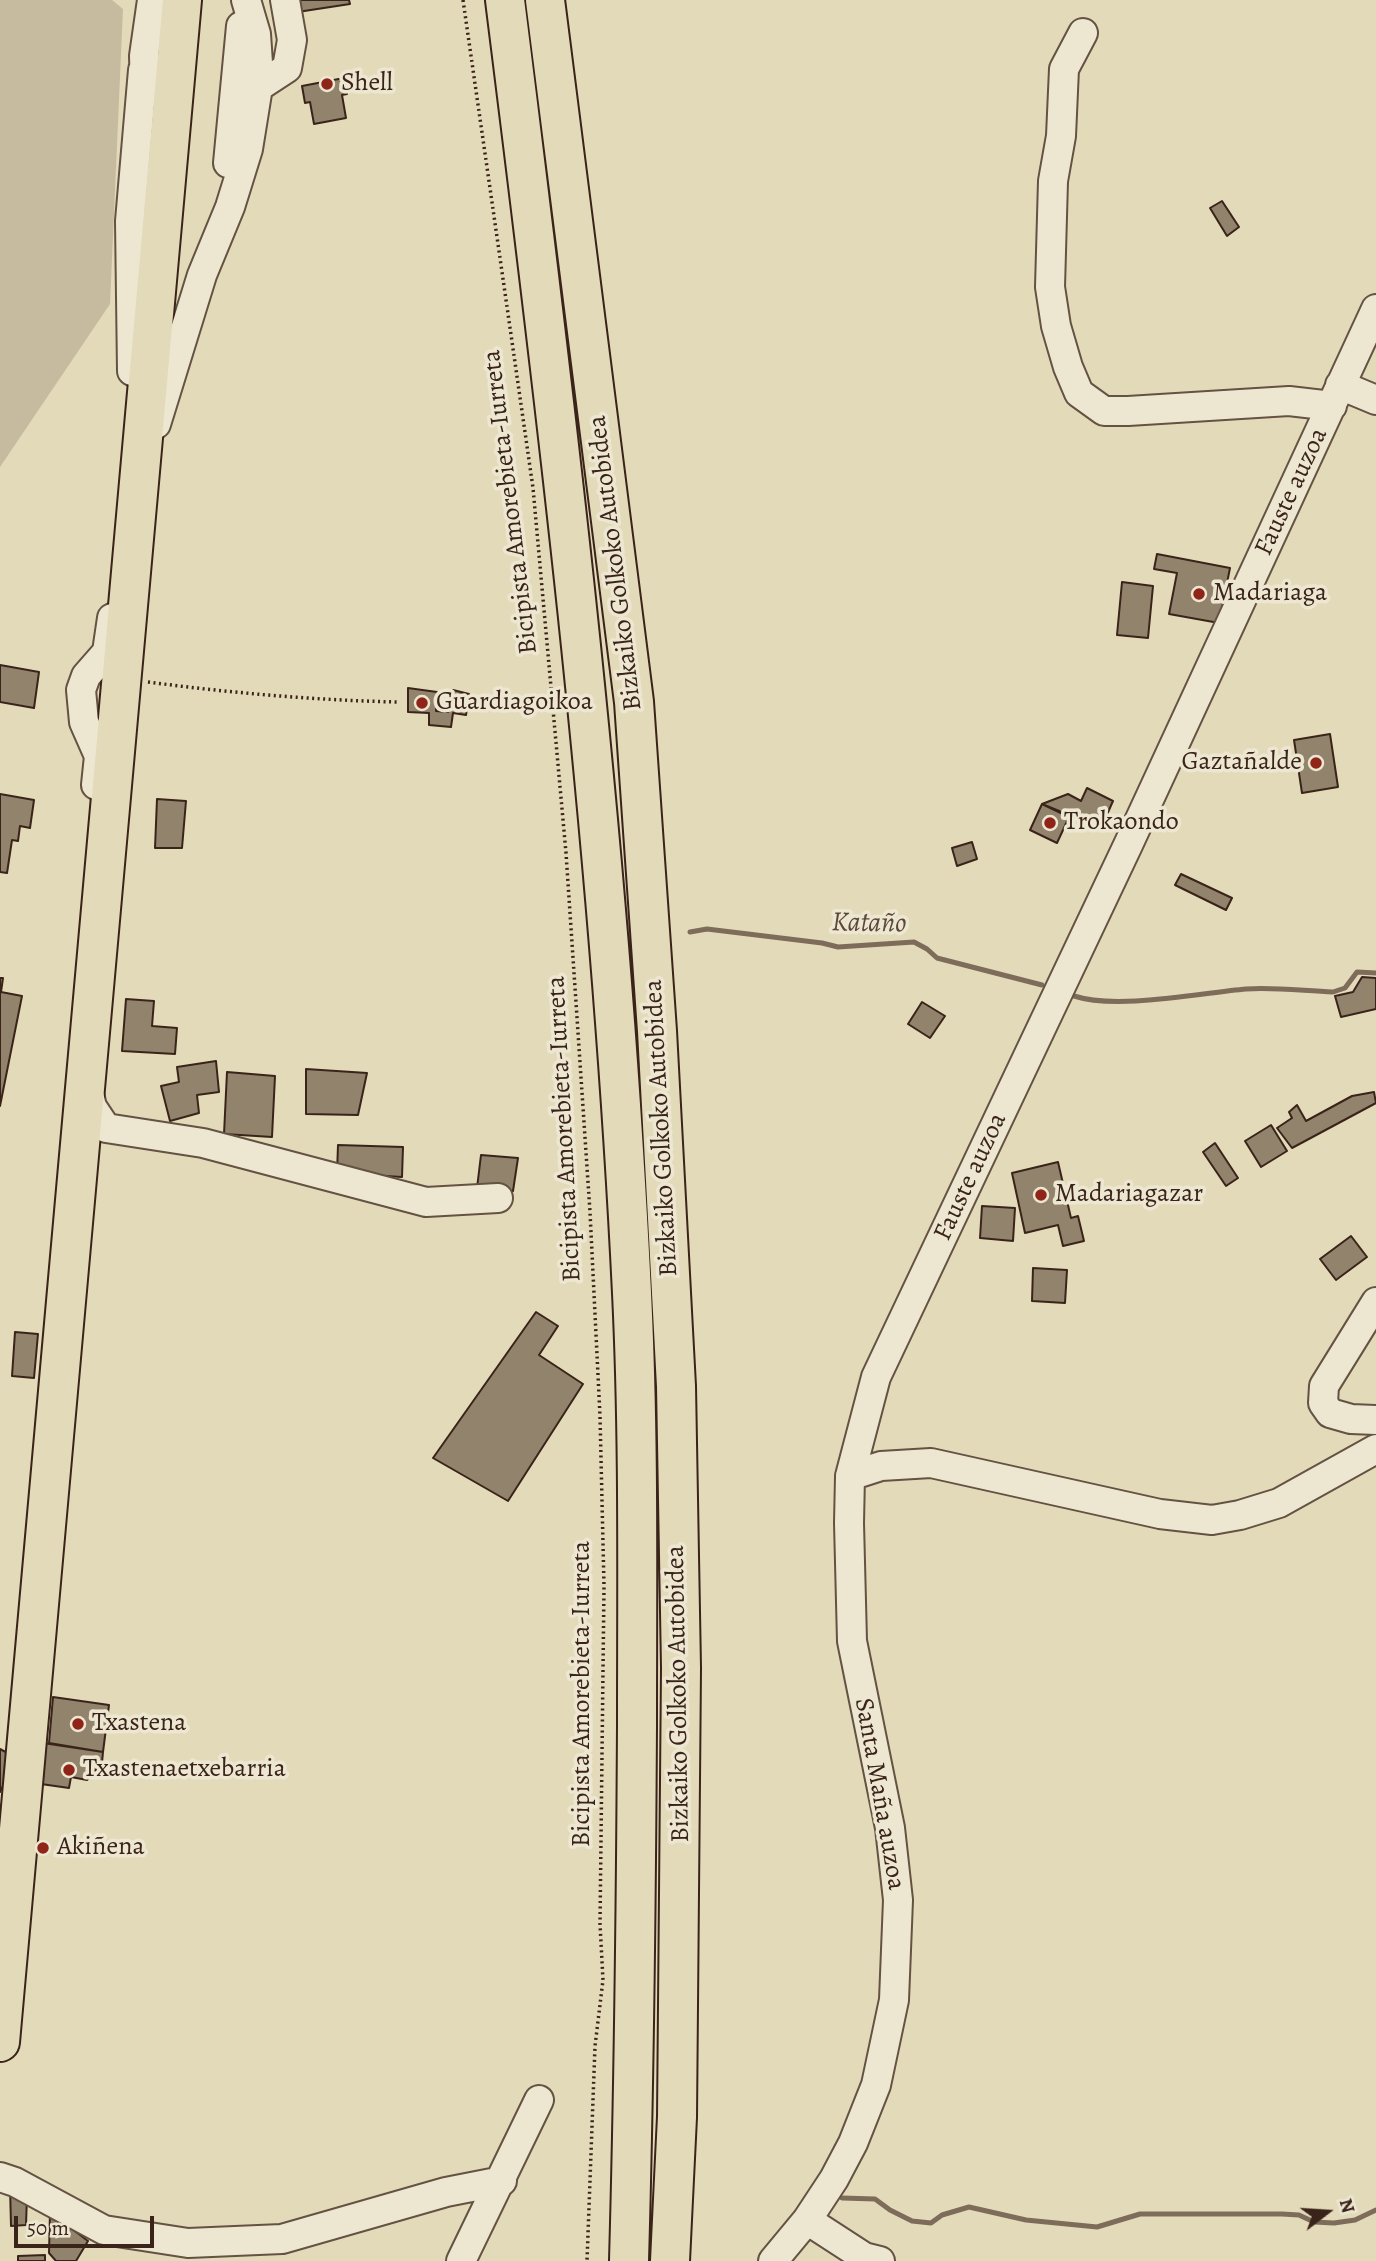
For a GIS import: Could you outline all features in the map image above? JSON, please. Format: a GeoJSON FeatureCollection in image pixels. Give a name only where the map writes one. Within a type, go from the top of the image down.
{"type":"FeatureCollection","features":[{"type":"Feature","properties":{"kind":"highway"},"geometry":{"type":"LineString","coordinates":[[0,2042],[93,1141],[86,1082],[182,0]]}},
{"type":"Feature","properties":{"kind":"highway","name":"Bizkaiko Golkoko Autobidea"},"geometry":{"type":"LineString","coordinates":[[505,0],[570,531],[619,1075],[630,1260],[638,1540],[635,2057],[629,2261]]}},
{"type":"Feature","properties":{"kind":"highway","name":"Bizkaiko Golkoko Autobidea"},"geometry":{"type":"LineString","coordinates":[[545,0],[634,702],[657,1031],[676,1386],[681,1668],[677,2117],[670,2261]]}},
{"type":"Feature","properties":{"kind":"street"},"geometry":{"type":"LineString","coordinates":[[94,984],[85,917],[99,756],[84,722],[81,690],[86,676],[107,652],[111,632],[131,393],[133,338],[130,221],[135,139],[152,0]]}},
{"type":"Feature","properties":{"kind":"street"},"geometry":{"type":"LineString","coordinates":[[212,249],[230,149],[241,29],[240,0]]}},
{"type":"Feature","properties":{"kind":"street"},"geometry":{"type":"LineString","coordinates":[[141,467],[197,287],[241,176],[258,87],[256,34],[246,0]]}},
{"type":"Feature","properties":{"kind":"street"},"geometry":{"type":"LineString","coordinates":[[258,87],[287,68],[292,40],[285,0]]}},
{"type":"Feature","properties":{"kind":"street"},"geometry":{"type":"LineString","coordinates":[[1083,33],[1064,69],[1061,136],[1053,181],[1050,287],[1056,326],[1079,393],[1104,411],[1336,396],[1376,400]]}},
{"type":"Feature","properties":{"kind":"street"},"geometry":{"type":"LineString","coordinates":[[143,70],[150,134],[153,333]]}},
{"type":"Feature","properties":{"kind":"street","name":"Fauste auzoa"},"geometry":{"type":"LineString","coordinates":[[850,1476],[876,1377],[1376,309]]}},
{"type":"Feature","properties":{"kind":"street"},"geometry":{"type":"LineString","coordinates":[[93,1141],[203,1143],[426,1202],[498,1198]]}},
{"type":"Feature","properties":{"kind":"street"},"geometry":{"type":"LineString","coordinates":[[1376,1302],[1324,1386],[1323,1403],[1329,1413],[1351,1419],[1376,1420]]}},
{"type":"Feature","properties":{"kind":"street"},"geometry":{"type":"LineString","coordinates":[[850,1476],[881,1466],[931,1463],[1160,1514],[1212,1520],[1240,1516],[1279,1503],[1376,1449]]}},
{"type":"Feature","properties":{"kind":"street","name":"Santa Maña auzoa"},"geometry":{"type":"LineString","coordinates":[[773,2261],[807,2220],[846,2155],[876,2085],[894,2000],[898,1900],[890,1828],[852,1641],[850,1476]]}},
{"type":"Feature","properties":{"kind":"street"},"geometry":{"type":"LineString","coordinates":[[461,2261],[539,2100]]}},
{"type":"Feature","properties":{"kind":"street"},"geometry":{"type":"LineString","coordinates":[[0,2177],[15,2182],[104,2230],[188,2243],[282,2239],[446,2192],[502,2181]]}},
{"type":"Feature","properties":{"kind":"street"},"geometry":{"type":"LineString","coordinates":[[807,2220],[864,2258],[880,2261]]}},
{"type":"Feature","properties":{"kind":"path","name":"Bicipista Amorebieta-Iurreta"},"geometry":{"type":"LineString","coordinates":[[463,0],[533,488],[565,839],[589,1199],[600,1416],[604,1586],[600,1924],[603,1980],[595,2046],[587,2261]]}},
{"type":"Feature","properties":{"kind":"path"},"geometry":{"type":"LineString","coordinates":[[122,679],[246,695],[397,702]]}},
{"type":"Feature","properties":{"kind":"shaded area"},"geometry":{"type":"Polygon","coordinates":[[[0,0],[112,0],[123,9],[110,304],[0,467],[0,0]]]}},
{"type":"Feature","properties":{"kind":"building"},"geometry":{"type":"Polygon","coordinates":[[[276,0],[349,0],[350,4],[278,15],[276,0]]]}},
{"type":"Feature","properties":{"kind":"building"},"geometry":{"type":"Polygon","coordinates":[[[344,78],[347,94],[342,95],[346,118],[314,124],[310,102],[305,103],[302,86],[344,78]]]}},
{"type":"Feature","properties":{"kind":"building"},"geometry":{"type":"Polygon","coordinates":[[[1222,201],[1239,227],[1227,236],[1210,208],[1222,201]]]}},
{"type":"Feature","properties":{"kind":"building","name":"Madariaga"},"geometry":{"type":"Polygon","coordinates":[[[1157,554],[1230,568],[1219,623],[1169,614],[1177,573],[1154,569],[1157,554]]]}},
{"type":"Feature","properties":{"kind":"building"},"geometry":{"type":"Polygon","coordinates":[[[1122,582],[1153,586],[1148,638],[1117,635],[1122,582]]]}},
{"type":"Feature","properties":{"kind":"building"},"geometry":{"type":"Polygon","coordinates":[[[0,665],[39,672],[34,708],[0,702],[0,665]]]}},
{"type":"Feature","properties":{"kind":"building","name":"Guardiagoikoa"},"geometry":{"type":"Polygon","coordinates":[[[408,688],[437,692],[436,711],[448,712],[453,690],[469,694],[466,715],[453,713],[451,727],[429,725],[429,713],[408,712],[408,688]]]}},
{"type":"Feature","properties":{"kind":"building","name":"Gaztañalde"},"geometry":{"type":"Polygon","coordinates":[[[1330,734],[1338,787],[1302,793],[1294,740],[1330,734]]]}},
{"type":"Feature","properties":{"kind":"building"},"geometry":{"type":"Polygon","coordinates":[[[1087,788],[1113,801],[1101,828],[1042,804],[1068,794],[1081,801],[1087,788]]]}},
{"type":"Feature","properties":{"kind":"building"},"geometry":{"type":"Polygon","coordinates":[[[0,794],[34,800],[30,828],[20,826],[18,841],[12,840],[7,873],[0,872],[0,794]]]}},
{"type":"Feature","properties":{"kind":"building"},"geometry":{"type":"Polygon","coordinates":[[[157,799],[186,801],[182,848],[155,848],[157,799]]]}},
{"type":"Feature","properties":{"kind":"building","name":"Trokaondo"},"geometry":{"type":"Polygon","coordinates":[[[1042,804],[1069,817],[1057,843],[1030,830],[1042,804]]]}},
{"type":"Feature","properties":{"kind":"building"},"geometry":{"type":"Polygon","coordinates":[[[972,842],[977,859],[957,866],[952,848],[972,842]]]}},
{"type":"Feature","properties":{"kind":"building"},"geometry":{"type":"Polygon","coordinates":[[[1181,874],[1232,898],[1226,910],[1175,885],[1181,874]]]}},
{"type":"Feature","properties":{"kind":"building"},"geometry":{"type":"Polygon","coordinates":[[[1362,977],[1376,978],[1376,1009],[1341,1017],[1335,996],[1353,992],[1362,977]]]}},
{"type":"Feature","properties":{"kind":"building"},"geometry":{"type":"Polygon","coordinates":[[[0,978],[3,978],[1,992],[22,996],[0,1106],[0,978]]]}},
{"type":"Feature","properties":{"kind":"building"},"geometry":{"type":"Polygon","coordinates":[[[126,999],[154,1001],[152,1026],[177,1028],[175,1054],[122,1051],[126,999]]]}},
{"type":"Feature","properties":{"kind":"building"},"geometry":{"type":"Polygon","coordinates":[[[922,1002],[945,1016],[930,1038],[908,1024],[922,1002]]]}},
{"type":"Feature","properties":{"kind":"building"},"geometry":{"type":"Polygon","coordinates":[[[216,1061],[219,1092],[197,1095],[199,1113],[170,1121],[161,1086],[179,1082],[177,1067],[216,1061]]]}},
{"type":"Feature","properties":{"kind":"building"},"geometry":{"type":"Polygon","coordinates":[[[306,1069],[367,1073],[358,1115],[306,1114],[306,1069]]]}},
{"type":"Feature","properties":{"kind":"building"},"geometry":{"type":"Polygon","coordinates":[[[227,1072],[275,1076],[272,1137],[224,1134],[227,1072]]]}},
{"type":"Feature","properties":{"kind":"building"},"geometry":{"type":"Polygon","coordinates":[[[1374,1092],[1376,1103],[1292,1148],[1277,1128],[1292,1118],[1289,1112],[1297,1105],[1306,1121],[1352,1096],[1374,1092]]]}},
{"type":"Feature","properties":{"kind":"building"},"geometry":{"type":"Polygon","coordinates":[[[1271,1125],[1287,1151],[1261,1167],[1245,1141],[1271,1125]]]}},
{"type":"Feature","properties":{"kind":"building"},"geometry":{"type":"Polygon","coordinates":[[[1215,1143],[1238,1178],[1226,1186],[1203,1152],[1215,1143]]]}},
{"type":"Feature","properties":{"kind":"building"},"geometry":{"type":"Polygon","coordinates":[[[338,1145],[403,1147],[402,1177],[337,1173],[338,1145]]]}},
{"type":"Feature","properties":{"kind":"building"},"geometry":{"type":"Polygon","coordinates":[[[481,1155],[518,1158],[513,1191],[477,1188],[481,1155]]]}},
{"type":"Feature","properties":{"kind":"building","name":"Madariagazar"},"geometry":{"type":"Polygon","coordinates":[[[1058,1162],[1071,1218],[1078,1216],[1084,1241],[1063,1246],[1058,1225],[1025,1233],[1012,1173],[1058,1162]]]}},
{"type":"Feature","properties":{"kind":"building"},"geometry":{"type":"Polygon","coordinates":[[[982,1206],[1015,1208],[1013,1241],[980,1238],[982,1206]]]}},
{"type":"Feature","properties":{"kind":"building"},"geometry":{"type":"Polygon","coordinates":[[[1351,1236],[1367,1257],[1336,1280],[1320,1259],[1351,1236]]]}},
{"type":"Feature","properties":{"kind":"building"},"geometry":{"type":"Polygon","coordinates":[[[1033,1268],[1067,1270],[1065,1303],[1032,1301],[1033,1268]]]}},
{"type":"Feature","properties":{"kind":"building"},"geometry":{"type":"Polygon","coordinates":[[[536,1312],[558,1326],[539,1355],[583,1384],[508,1501],[433,1458],[536,1312]]]}},
{"type":"Feature","properties":{"kind":"building"},"geometry":{"type":"Polygon","coordinates":[[[15,1332],[38,1334],[34,1378],[12,1376],[15,1332]]]}},
{"type":"Feature","properties":{"kind":"building","name":"Txastena"},"geometry":{"type":"Polygon","coordinates":[[[53,1697],[109,1705],[103,1752],[49,1743],[53,1697]]]}},
{"type":"Feature","properties":{"kind":"building","name":"Txastenaetxebarria"},"geometry":{"type":"Polygon","coordinates":[[[43,1743],[103,1752],[102,1763],[87,1780],[71,1777],[69,1788],[41,1784],[43,1743]]]}},
{"type":"Feature","properties":{"kind":"building"},"geometry":{"type":"Polygon","coordinates":[[[0,1749],[17,1758],[0,1792],[0,1749]]]}},
{"type":"Feature","properties":{"kind":"building"},"geometry":{"type":"Polygon","coordinates":[[[10,2186],[27,2196],[26,2225],[11,2226],[10,2186]]]}},
{"type":"Feature","properties":{"kind":"building"},"geometry":{"type":"Polygon","coordinates":[[[50,2212],[88,2241],[76,2261],[56,2261],[49,2253],[50,2212]]]}},
{"type":"Feature","properties":{"kind":"building"},"geometry":{"type":"Polygon","coordinates":[[[45,2255],[45,2261],[18,2261],[18,2256],[45,2255]]]}},
{"type":"Feature","properties":{"kind":"waterway","name":"Kataño"},"geometry":{"type":"LineString","coordinates":[[690,932],[707,929],[838,947],[914,942],[937,958],[1042,985]]}},
{"type":"Feature","properties":{"kind":"waterway","name":"Kataño"},"geometry":{"type":"LineString","coordinates":[[1074,996],[1092,1000],[1135,1001],[1257,989],[1333,992],[1345,988],[1357,972],[1376,973]]}},
{"type":"Feature","properties":{"kind":"waterway"},"geometry":{"type":"LineString","coordinates":[[842,2198],[875,2199],[912,2221],[931,2223],[942,2215],[969,2207],[1026,2220],[1097,2227],[1140,2214],[1282,2214],[1299,2215],[1314,2222],[1334,2223],[1355,2220],[1376,2210]]}},
{"type":"Feature","properties":{"kind":"place","name":"Shell"},"geometry":{"type":"Point","coordinates":[327,84]}},
{"type":"Feature","properties":{"kind":"place","name":"Madariaga"},"geometry":{"type":"Point","coordinates":[1199,594]}},
{"type":"Feature","properties":{"kind":"place","name":"Guardiagoikoa"},"geometry":{"type":"Point","coordinates":[422,703]}},
{"type":"Feature","properties":{"kind":"place","name":"Gaztañalde"},"geometry":{"type":"Point","coordinates":[1316,763]}},
{"type":"Feature","properties":{"kind":"place","name":"Trokaondo"},"geometry":{"type":"Point","coordinates":[1050,823]}},
{"type":"Feature","properties":{"kind":"place","name":"Madariagazar"},"geometry":{"type":"Point","coordinates":[1041,1195]}},
{"type":"Feature","properties":{"kind":"place","name":"Txastena"},"geometry":{"type":"Point","coordinates":[78,1724]}},
{"type":"Feature","properties":{"kind":"place","name":"Txastenaetxebarria"},"geometry":{"type":"Point","coordinates":[69,1770]}},
{"type":"Feature","properties":{"kind":"place","name":"Akiñena"},"geometry":{"type":"Point","coordinates":[43,1848]}}]}
